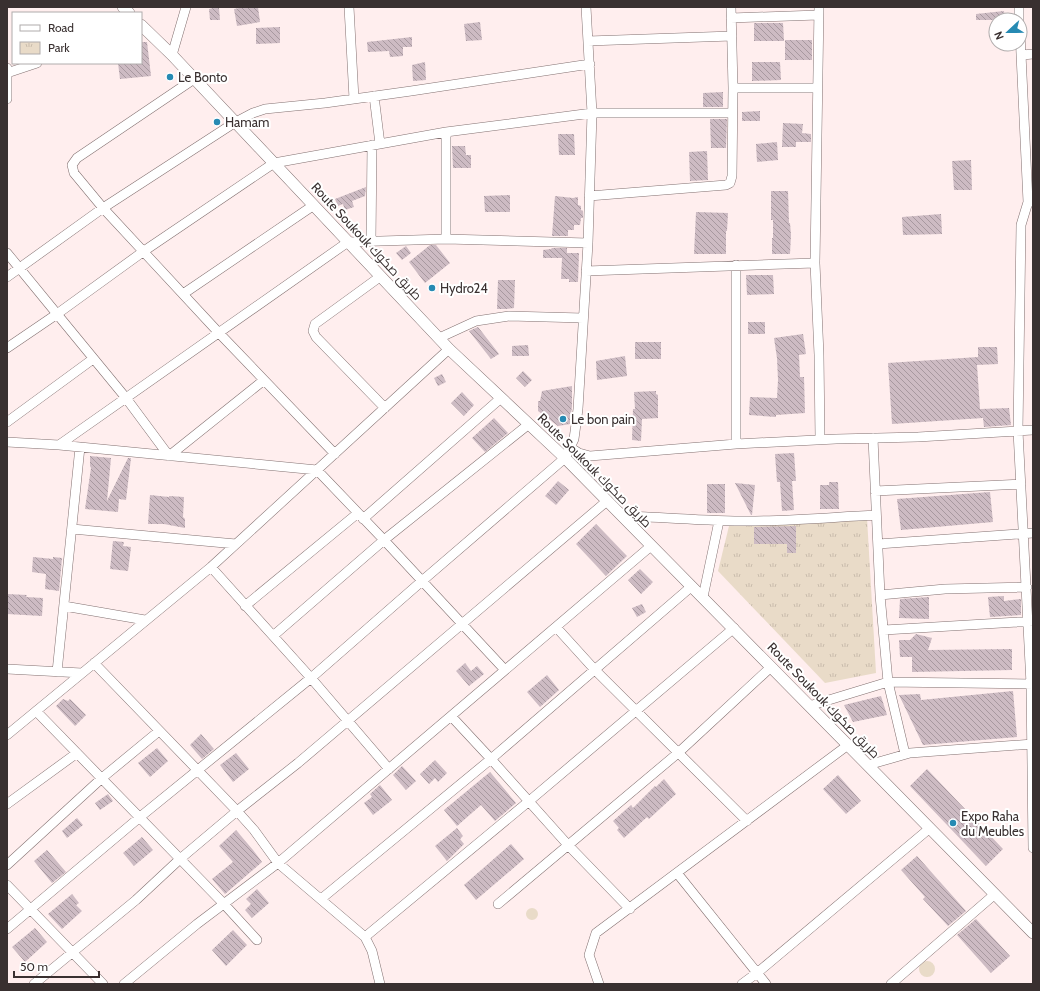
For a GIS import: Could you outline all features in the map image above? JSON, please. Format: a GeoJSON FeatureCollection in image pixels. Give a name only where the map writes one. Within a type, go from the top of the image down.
{"type":"FeatureCollection","features":[{"type":"Feature","properties":{"kind":"street"},"geometry":{"type":"LineString","coordinates":[[172,55],[186,7]]}},
{"type":"Feature","properties":{"kind":"street"},"geometry":{"type":"LineString","coordinates":[[349,7],[354,99]]}},
{"type":"Feature","properties":{"kind":"street"},"geometry":{"type":"LineString","coordinates":[[7,929],[140,817],[311,678],[566,458],[574,439],[578,409],[588,243],[592,113],[586,7]]}},
{"type":"Feature","properties":{"kind":"street"},"geometry":{"type":"LineString","coordinates":[[589,196],[726,185],[730,183],[732,176],[733,88],[732,7]]}},
{"type":"Feature","properties":{"kind":"street"},"geometry":{"type":"LineString","coordinates":[[731,18],[819,11],[815,262],[819,355],[820,439]]}},
{"type":"Feature","properties":{"kind":"street","name":"Route Soukouk طريق صكوك"},"geometry":{"type":"LineString","coordinates":[[142,26],[172,55],[234,123],[314,205],[449,349],[566,458],[1033,933]]}},
{"type":"Feature","properties":{"kind":"street"},"geometry":{"type":"LineString","coordinates":[[588,41],[732,36]]}},
{"type":"Feature","properties":{"kind":"street"},"geometry":{"type":"LineString","coordinates":[[1022,52],[1029,125],[1031,202],[1021,225],[1018,431],[1021,484],[1028,533],[1027,586],[1031,621],[1033,848]]}},
{"type":"Feature","properties":{"kind":"street"},"geometry":{"type":"LineString","coordinates":[[1022,55],[1033,54]]}},
{"type":"Feature","properties":{"kind":"street"},"geometry":{"type":"LineString","coordinates":[[7,73],[34,64]]}},
{"type":"Feature","properties":{"kind":"street"},"geometry":{"type":"LineString","coordinates":[[7,277],[103,208],[234,123],[253,113],[265,109],[354,99],[590,64]]}},
{"type":"Feature","properties":{"kind":"street"},"geometry":{"type":"LineString","coordinates":[[7,68],[7,99]]}},
{"type":"Feature","properties":{"kind":"street"},"geometry":{"type":"LineString","coordinates":[[194,79],[77,158],[72,165],[74,173],[103,208],[219,333],[335,454]]}},
{"type":"Feature","properties":{"kind":"street"},"geometry":{"type":"LineString","coordinates":[[733,88],[817,88]]}},
{"type":"Feature","properties":{"kind":"street"},"geometry":{"type":"LineString","coordinates":[[371,241],[376,145],[374,96]]}},
{"type":"Feature","properties":{"kind":"street"},"geometry":{"type":"LineString","coordinates":[[7,348],[144,251],[274,163],[446,132],[592,113],[732,113]]}},
{"type":"Feature","properties":{"kind":"street"},"geometry":{"type":"LineString","coordinates":[[446,132],[446,239]]}},
{"type":"Feature","properties":{"kind":"street"},"geometry":{"type":"LineString","coordinates":[[183,294],[314,205]]}},
{"type":"Feature","properties":{"kind":"street"},"geometry":{"type":"LineString","coordinates":[[59,446],[348,242],[446,239],[588,243]]}},
{"type":"Feature","properties":{"kind":"street"},"geometry":{"type":"LineString","coordinates":[[7,253],[126,398],[169,456]]}},
{"type":"Feature","properties":{"kind":"street"},"geometry":{"type":"LineString","coordinates":[[586,271],[815,262]]}},
{"type":"Feature","properties":{"kind":"street"},"geometry":{"type":"LineString","coordinates":[[736,265],[736,444]]}},
{"type":"Feature","properties":{"kind":"street"},"geometry":{"type":"LineString","coordinates":[[380,276],[315,324],[313,331],[316,337],[385,408]]}},
{"type":"Feature","properties":{"kind":"street"},"geometry":{"type":"LineString","coordinates":[[439,338],[476,321],[509,316],[583,318]]}},
{"type":"Feature","properties":{"kind":"street"},"geometry":{"type":"LineString","coordinates":[[7,735],[211,567],[449,349]]}},
{"type":"Feature","properties":{"kind":"street"},"geometry":{"type":"LineString","coordinates":[[7,422],[94,359]]}},
{"type":"Feature","properties":{"kind":"street"},"geometry":{"type":"LineString","coordinates":[[169,456],[264,380]]}},
{"type":"Feature","properties":{"kind":"street"},"geometry":{"type":"LineString","coordinates":[[245,606],[360,516],[501,398]]}},
{"type":"Feature","properties":{"kind":"street"},"geometry":{"type":"LineString","coordinates":[[273,636],[384,540],[529,424]]}},
{"type":"Feature","properties":{"kind":"street"},"geometry":{"type":"LineString","coordinates":[[570,448],[579,453],[590,456],[736,444],[820,439],[918,437],[1033,430]]}},
{"type":"Feature","properties":{"kind":"street"},"geometry":{"type":"LineString","coordinates":[[872,438],[880,595],[888,682],[905,754]]}},
{"type":"Feature","properties":{"kind":"street"},"geometry":{"type":"LineString","coordinates":[[7,442],[317,470],[505,670]]}},
{"type":"Feature","properties":{"kind":"street"},"geometry":{"type":"LineString","coordinates":[[57,672],[80,448]]}},
{"type":"Feature","properties":{"kind":"street"},"geometry":{"type":"LineString","coordinates":[[875,491],[1021,484]]}},
{"type":"Feature","properties":{"kind":"street"},"geometry":{"type":"LineString","coordinates":[[34,984],[136,900],[180,859],[236,811],[298,763],[607,501]]}},
{"type":"Feature","properties":{"kind":"street"},"geometry":{"type":"LineString","coordinates":[[622,516],[660,516],[720,521],[750,521],[876,515]]}},
{"type":"Feature","properties":{"kind":"street"},"geometry":{"type":"LineString","coordinates":[[703,597],[720,521]]}},
{"type":"Feature","properties":{"kind":"street"},"geometry":{"type":"LineString","coordinates":[[72,529],[236,544]]}},
{"type":"Feature","properties":{"kind":"street"},"geometry":{"type":"LineString","coordinates":[[878,544],[1028,533]]}},
{"type":"Feature","properties":{"kind":"street"},"geometry":{"type":"LineString","coordinates":[[124,984],[278,863],[651,546]]}},
{"type":"Feature","properties":{"kind":"street"},"geometry":{"type":"LineString","coordinates":[[211,567],[311,678],[389,769]]}},
{"type":"Feature","properties":{"kind":"street"},"geometry":{"type":"LineString","coordinates":[[321,899],[491,759],[692,586]]}},
{"type":"Feature","properties":{"kind":"street"},"geometry":{"type":"LineString","coordinates":[[880,595],[944,589],[1027,586]]}},
{"type":"Feature","properties":{"kind":"street"},"geometry":{"type":"LineString","coordinates":[[64,606],[145,620]]}},
{"type":"Feature","properties":{"kind":"street"},"geometry":{"type":"LineString","coordinates":[[884,630],[1031,621]]}},
{"type":"Feature","properties":{"kind":"street"},"geometry":{"type":"LineString","coordinates":[[556,627],[595,670],[747,820]]}},
{"type":"Feature","properties":{"kind":"street"},"geometry":{"type":"LineString","coordinates":[[365,937],[734,628]]}},
{"type":"Feature","properties":{"kind":"street"},"geometry":{"type":"LineString","coordinates":[[94,663],[254,830],[278,863],[365,937],[372,951],[380,984]]}},
{"type":"Feature","properties":{"kind":"street"},"geometry":{"type":"LineString","coordinates":[[498,904],[678,753],[771,667]]}},
{"type":"Feature","properties":{"kind":"street"},"geometry":{"type":"LineString","coordinates":[[7,669],[82,673]]}},
{"type":"Feature","properties":{"kind":"street"},"geometry":{"type":"LineString","coordinates":[[809,706],[888,682],[1032,684]]}},
{"type":"Feature","properties":{"kind":"street"},"geometry":{"type":"LineString","coordinates":[[36,711],[224,904],[257,940]]}},
{"type":"Feature","properties":{"kind":"street"},"geometry":{"type":"LineString","coordinates":[[451,716],[528,802],[630,909]]}},
{"type":"Feature","properties":{"kind":"street"},"geometry":{"type":"LineString","coordinates":[[7,865],[102,778],[159,731]]}},
{"type":"Feature","properties":{"kind":"street"},"geometry":{"type":"LineString","coordinates":[[868,765],[905,754],[1032,744]]}},
{"type":"Feature","properties":{"kind":"street"},"geometry":{"type":"LineString","coordinates":[[599,984],[589,955],[596,933],[848,745]]}},
{"type":"Feature","properties":{"kind":"street"},"geometry":{"type":"LineString","coordinates":[[7,804],[77,753]]}},
{"type":"Feature","properties":{"kind":"street"},"geometry":{"type":"LineString","coordinates":[[742,984],[930,828]]}},
{"type":"Feature","properties":{"kind":"street"},"geometry":{"type":"LineString","coordinates":[[677,873],[766,984]]}},
{"type":"Feature","properties":{"kind":"street"},"geometry":{"type":"LineString","coordinates":[[7,885],[103,984]]}},
{"type":"Feature","properties":{"kind":"street"},"geometry":{"type":"LineString","coordinates":[[891,984],[995,894]]}},
{"type":"Feature","properties":{"kind":"green space"},"geometry":{"type":"Polygon","coordinates":[[[867,518],[876,673],[825,683],[718,571],[729,526],[867,518]]]}},
{"type":"Feature","properties":{"kind":"green space"},"geometry":{"type":"Polygon","coordinates":[[[534,908],[537,909],[537,919],[530,920],[527,919],[526,912],[527,909],[534,908]]]}},
{"type":"Feature","properties":{"kind":"green space"},"geometry":{"type":"Polygon","coordinates":[[[927,961],[934,966],[935,969],[930,976],[927,977],[920,972],[919,969],[924,962],[927,961]]]}},
{"type":"Feature","properties":{"kind":"building"},"geometry":{"type":"Polygon","coordinates":[[[258,7],[260,22],[237,26],[234,9],[258,7]]]}},
{"type":"Feature","properties":{"kind":"building"},"geometry":{"type":"Polygon","coordinates":[[[219,8],[220,20],[210,20],[209,9],[219,8]]]}},
{"type":"Feature","properties":{"kind":"building"},"geometry":{"type":"Polygon","coordinates":[[[988,13],[988,20],[976,20],[976,14],[988,13]]]}},
{"type":"Feature","properties":{"kind":"building"},"geometry":{"type":"Polygon","coordinates":[[[480,22],[482,40],[466,41],[464,24],[480,22]]]}},
{"type":"Feature","properties":{"kind":"building"},"geometry":{"type":"Polygon","coordinates":[[[754,23],[783,23],[784,41],[754,41],[754,23]]]}},
{"type":"Feature","properties":{"kind":"building"},"geometry":{"type":"Polygon","coordinates":[[[280,27],[280,43],[256,44],[256,28],[280,27]]]}},
{"type":"Feature","properties":{"kind":"building"},"geometry":{"type":"Polygon","coordinates":[[[412,37],[412,47],[403,47],[403,56],[390,57],[389,51],[368,52],[367,42],[412,37]]]}},
{"type":"Feature","properties":{"kind":"building"},"geometry":{"type":"Polygon","coordinates":[[[785,40],[812,40],[812,60],[785,60],[785,40]]]}},
{"type":"Feature","properties":{"kind":"building"},"geometry":{"type":"Polygon","coordinates":[[[142,42],[147,42],[151,76],[120,79],[118,64],[142,64],[142,42]]]}},
{"type":"Feature","properties":{"kind":"building"},"geometry":{"type":"Polygon","coordinates":[[[425,62],[426,80],[413,81],[412,65],[425,62]]]}},
{"type":"Feature","properties":{"kind":"building"},"geometry":{"type":"Polygon","coordinates":[[[752,62],[780,62],[781,80],[752,81],[752,62]]]}},
{"type":"Feature","properties":{"kind":"building"},"geometry":{"type":"Polygon","coordinates":[[[723,92],[723,107],[703,107],[703,93],[723,92]]]}},
{"type":"Feature","properties":{"kind":"building"},"geometry":{"type":"Polygon","coordinates":[[[760,111],[760,121],[742,121],[742,112],[760,111]]]}},
{"type":"Feature","properties":{"kind":"building"},"geometry":{"type":"Polygon","coordinates":[[[710,119],[727,119],[726,148],[711,148],[710,119]]]}},
{"type":"Feature","properties":{"kind":"building"},"geometry":{"type":"Polygon","coordinates":[[[783,123],[803,124],[802,133],[811,134],[811,142],[796,142],[796,147],[782,147],[783,123]]]}},
{"type":"Feature","properties":{"kind":"building"},"geometry":{"type":"Polygon","coordinates":[[[558,134],[574,134],[575,155],[559,155],[558,134]]]}},
{"type":"Feature","properties":{"kind":"building"},"geometry":{"type":"Polygon","coordinates":[[[777,142],[778,160],[757,162],[756,144],[777,142]]]}},
{"type":"Feature","properties":{"kind":"building"},"geometry":{"type":"Polygon","coordinates":[[[452,146],[465,146],[466,155],[471,155],[471,168],[453,168],[452,146]]]}},
{"type":"Feature","properties":{"kind":"building"},"geometry":{"type":"Polygon","coordinates":[[[707,151],[708,180],[690,181],[689,152],[707,151]]]}},
{"type":"Feature","properties":{"kind":"building"},"geometry":{"type":"Polygon","coordinates":[[[971,160],[972,190],[954,190],[952,161],[971,160]]]}},
{"type":"Feature","properties":{"kind":"building"},"geometry":{"type":"Polygon","coordinates":[[[366,187],[365,196],[352,201],[354,207],[345,210],[343,204],[338,206],[335,199],[366,187]]]}},
{"type":"Feature","properties":{"kind":"building"},"geometry":{"type":"Polygon","coordinates":[[[771,191],[788,191],[791,235],[790,254],[772,254],[773,220],[771,220],[771,191]]]}},
{"type":"Feature","properties":{"kind":"building"},"geometry":{"type":"Polygon","coordinates":[[[510,195],[510,212],[485,212],[484,196],[510,195]]]}},
{"type":"Feature","properties":{"kind":"building"},"geometry":{"type":"Polygon","coordinates":[[[555,196],[573,198],[578,197],[578,205],[581,206],[581,210],[583,211],[583,218],[581,218],[580,225],[574,225],[574,230],[568,230],[568,236],[552,236],[555,196]]]}},
{"type":"Feature","properties":{"kind":"building"},"geometry":{"type":"Polygon","coordinates":[[[696,212],[728,213],[726,254],[694,254],[696,212]]]}},
{"type":"Feature","properties":{"kind":"building"},"geometry":{"type":"Polygon","coordinates":[[[941,214],[942,234],[903,235],[902,217],[941,214]]]}},
{"type":"Feature","properties":{"kind":"building"},"geometry":{"type":"Polygon","coordinates":[[[430,245],[436,245],[450,263],[425,283],[409,262],[430,245]]]}},
{"type":"Feature","properties":{"kind":"building"},"geometry":{"type":"Polygon","coordinates":[[[406,246],[411,253],[402,260],[396,253],[406,246]]]}},
{"type":"Feature","properties":{"kind":"building"},"geometry":{"type":"Polygon","coordinates":[[[552,248],[567,248],[567,253],[579,253],[578,282],[569,282],[569,279],[561,279],[562,258],[543,258],[543,250],[552,248]]]}},
{"type":"Feature","properties":{"kind":"building"},"geometry":{"type":"Polygon","coordinates":[[[746,275],[773,275],[774,294],[747,295],[746,275]]]}},
{"type":"Feature","properties":{"kind":"building"},"geometry":{"type":"Polygon","coordinates":[[[498,280],[515,280],[514,308],[497,309],[498,280]]]}},
{"type":"Feature","properties":{"kind":"building"},"geometry":{"type":"Polygon","coordinates":[[[748,322],[765,322],[765,334],[748,334],[748,322]]]}},
{"type":"Feature","properties":{"kind":"building"},"geometry":{"type":"Polygon","coordinates":[[[478,327],[499,354],[491,359],[469,331],[478,327]]]}},
{"type":"Feature","properties":{"kind":"building"},"geometry":{"type":"Polygon","coordinates":[[[803,334],[806,354],[799,355],[800,377],[804,377],[805,413],[776,415],[776,417],[749,415],[750,397],[777,398],[777,358],[774,338],[803,334]]]}},
{"type":"Feature","properties":{"kind":"building"},"geometry":{"type":"Polygon","coordinates":[[[635,342],[661,342],[661,359],[635,359],[635,342]]]}},
{"type":"Feature","properties":{"kind":"building"},"geometry":{"type":"Polygon","coordinates":[[[528,345],[529,356],[512,356],[512,346],[528,345]]]}},
{"type":"Feature","properties":{"kind":"building"},"geometry":{"type":"Polygon","coordinates":[[[978,347],[997,347],[998,364],[977,365],[980,409],[1009,408],[1011,425],[984,427],[983,418],[892,424],[888,363],[978,357],[978,347]]]}},
{"type":"Feature","properties":{"kind":"building"},"geometry":{"type":"Polygon","coordinates":[[[625,356],[627,376],[597,380],[596,361],[625,356]]]}},
{"type":"Feature","properties":{"kind":"building"},"geometry":{"type":"Polygon","coordinates":[[[523,371],[532,380],[525,387],[516,378],[523,371]]]}},
{"type":"Feature","properties":{"kind":"building"},"geometry":{"type":"Polygon","coordinates":[[[442,374],[446,382],[438,386],[434,378],[442,374]]]}},
{"type":"Feature","properties":{"kind":"building"},"geometry":{"type":"Polygon","coordinates":[[[572,386],[570,424],[558,426],[538,411],[538,401],[540,401],[542,391],[572,386]]]}},
{"type":"Feature","properties":{"kind":"building"},"geometry":{"type":"Polygon","coordinates":[[[656,391],[656,394],[658,395],[658,418],[642,419],[641,441],[632,440],[633,409],[635,409],[634,392],[656,391]]]}},
{"type":"Feature","properties":{"kind":"building"},"geometry":{"type":"Polygon","coordinates":[[[462,392],[474,405],[464,416],[451,403],[462,392]]]}},
{"type":"Feature","properties":{"kind":"building"},"geometry":{"type":"Polygon","coordinates":[[[494,418],[508,433],[485,452],[472,438],[494,418]]]}},
{"type":"Feature","properties":{"kind":"building"},"geometry":{"type":"Polygon","coordinates":[[[794,453],[796,481],[792,481],[794,510],[782,511],[780,482],[777,482],[775,454],[794,453]]]}},
{"type":"Feature","properties":{"kind":"building"},"geometry":{"type":"Polygon","coordinates":[[[90,456],[111,458],[107,501],[128,458],[131,458],[126,500],[119,499],[118,512],[85,509],[91,468],[90,456]]]}},
{"type":"Feature","properties":{"kind":"building"},"geometry":{"type":"Polygon","coordinates":[[[558,481],[569,490],[556,505],[545,496],[558,481]]]}},
{"type":"Feature","properties":{"kind":"building"},"geometry":{"type":"Polygon","coordinates":[[[829,482],[838,482],[839,509],[820,509],[820,485],[829,485],[829,482]]]}},
{"type":"Feature","properties":{"kind":"building"},"geometry":{"type":"Polygon","coordinates":[[[735,483],[755,485],[752,515],[751,515],[735,483]]]}},
{"type":"Feature","properties":{"kind":"building"},"geometry":{"type":"Polygon","coordinates":[[[707,484],[725,484],[725,513],[707,513],[707,484]]]}},
{"type":"Feature","properties":{"kind":"building"},"geometry":{"type":"Polygon","coordinates":[[[990,492],[993,522],[901,530],[897,499],[990,492]]]}},
{"type":"Feature","properties":{"kind":"building"},"geometry":{"type":"Polygon","coordinates":[[[150,495],[184,497],[183,517],[185,519],[185,528],[164,524],[148,524],[150,495]]]}},
{"type":"Feature","properties":{"kind":"building"},"geometry":{"type":"Polygon","coordinates":[[[596,524],[627,556],[606,576],[576,544],[596,524]]]}},
{"type":"Feature","properties":{"kind":"building"},"geometry":{"type":"Polygon","coordinates":[[[796,526],[796,553],[787,553],[787,544],[754,544],[754,527],[796,526]]]}},
{"type":"Feature","properties":{"kind":"building"},"geometry":{"type":"Polygon","coordinates":[[[113,541],[124,542],[123,546],[131,547],[128,571],[110,569],[113,541]]]}},
{"type":"Feature","properties":{"kind":"building"},"geometry":{"type":"Polygon","coordinates":[[[33,557],[53,559],[53,557],[62,558],[59,591],[45,589],[46,574],[32,572],[33,557]]]}},
{"type":"Feature","properties":{"kind":"building"},"geometry":{"type":"Polygon","coordinates":[[[640,569],[653,582],[641,594],[628,580],[640,569]]]}},
{"type":"Feature","properties":{"kind":"building"},"geometry":{"type":"Polygon","coordinates":[[[7,594],[27,595],[26,597],[43,598],[42,616],[7,614],[7,594]]]}},
{"type":"Feature","properties":{"kind":"building"},"geometry":{"type":"Polygon","coordinates":[[[1004,596],[1004,601],[1021,599],[1021,615],[990,617],[988,597],[1004,596]]]}},
{"type":"Feature","properties":{"kind":"building"},"geometry":{"type":"Polygon","coordinates":[[[929,597],[929,619],[899,618],[900,599],[929,597]]]}},
{"type":"Feature","properties":{"kind":"building"},"geometry":{"type":"Polygon","coordinates":[[[642,604],[646,612],[637,617],[632,608],[642,604]]]}},
{"type":"Feature","properties":{"kind":"building"},"geometry":{"type":"Polygon","coordinates":[[[916,634],[932,638],[928,650],[1012,649],[1012,670],[912,672],[912,657],[900,657],[899,640],[910,640],[916,634]]]}},
{"type":"Feature","properties":{"kind":"building"},"geometry":{"type":"Polygon","coordinates":[[[465,663],[471,671],[477,666],[484,674],[469,686],[456,671],[465,663]]]}},
{"type":"Feature","properties":{"kind":"building"},"geometry":{"type":"Polygon","coordinates":[[[547,675],[559,690],[540,707],[527,692],[547,675]]]}},
{"type":"Feature","properties":{"kind":"building"},"geometry":{"type":"Polygon","coordinates":[[[1013,691],[1017,737],[923,745],[899,695],[920,694],[921,700],[1013,691]]]}},
{"type":"Feature","properties":{"kind":"building"},"geometry":{"type":"Polygon","coordinates":[[[881,696],[887,715],[853,722],[844,705],[881,696]]]}},
{"type":"Feature","properties":{"kind":"building"},"geometry":{"type":"Polygon","coordinates":[[[63,699],[68,701],[70,699],[86,715],[75,726],[56,706],[63,699]]]}},
{"type":"Feature","properties":{"kind":"building"},"geometry":{"type":"Polygon","coordinates":[[[201,734],[214,749],[202,759],[190,745],[201,734]]]}},
{"type":"Feature","properties":{"kind":"building"},"geometry":{"type":"Polygon","coordinates":[[[157,748],[168,761],[150,777],[138,763],[157,748]]]}},
{"type":"Feature","properties":{"kind":"building"},"geometry":{"type":"Polygon","coordinates":[[[236,753],[249,769],[233,782],[220,765],[236,753]]]}},
{"type":"Feature","properties":{"kind":"building"},"geometry":{"type":"Polygon","coordinates":[[[435,760],[447,773],[438,782],[435,778],[429,784],[420,774],[435,760]]]}},
{"type":"Feature","properties":{"kind":"building"},"geometry":{"type":"Polygon","coordinates":[[[402,766],[416,781],[406,790],[393,775],[402,766]]]}},
{"type":"Feature","properties":{"kind":"building"},"geometry":{"type":"Polygon","coordinates":[[[927,769],[1003,849],[986,866],[910,786],[927,769]]]}},
{"type":"Feature","properties":{"kind":"building"},"geometry":{"type":"Polygon","coordinates":[[[490,772],[516,803],[495,821],[481,805],[457,826],[444,810],[490,772]]]}},
{"type":"Feature","properties":{"kind":"building"},"geometry":{"type":"Polygon","coordinates":[[[838,775],[861,801],[846,814],[823,789],[838,775]]]}},
{"type":"Feature","properties":{"kind":"building"},"geometry":{"type":"Polygon","coordinates":[[[664,779],[676,794],[649,819],[647,817],[624,838],[617,830],[619,828],[613,821],[631,805],[633,808],[664,779]]]}},
{"type":"Feature","properties":{"kind":"building"},"geometry":{"type":"Polygon","coordinates":[[[380,785],[392,800],[373,815],[364,803],[372,797],[370,794],[380,785]]]}},
{"type":"Feature","properties":{"kind":"building"},"geometry":{"type":"Polygon","coordinates":[[[108,794],[113,801],[100,810],[95,803],[108,794]]]}},
{"type":"Feature","properties":{"kind":"building"},"geometry":{"type":"Polygon","coordinates":[[[77,818],[83,825],[67,838],[62,831],[77,818]]]}},
{"type":"Feature","properties":{"kind":"building"},"geometry":{"type":"Polygon","coordinates":[[[457,828],[463,836],[460,839],[464,844],[447,861],[435,846],[457,828]]]}},
{"type":"Feature","properties":{"kind":"building"},"geometry":{"type":"Polygon","coordinates":[[[236,830],[262,862],[225,894],[212,879],[233,862],[219,846],[236,830]]]}},
{"type":"Feature","properties":{"kind":"building"},"geometry":{"type":"Polygon","coordinates":[[[142,837],[153,850],[134,866],[123,853],[142,837]]]}},
{"type":"Feature","properties":{"kind":"building"},"geometry":{"type":"Polygon","coordinates":[[[511,844],[524,859],[476,900],[464,885],[511,844]]]}},
{"type":"Feature","properties":{"kind":"building"},"geometry":{"type":"Polygon","coordinates":[[[47,850],[66,872],[52,883],[34,861],[47,850]]]}},
{"type":"Feature","properties":{"kind":"building"},"geometry":{"type":"Polygon","coordinates":[[[917,856],[966,911],[948,926],[923,899],[925,897],[901,870],[917,856]]]}},
{"type":"Feature","properties":{"kind":"building"},"geometry":{"type":"Polygon","coordinates":[[[257,889],[269,903],[252,918],[245,910],[251,904],[246,899],[257,889]]]}},
{"type":"Feature","properties":{"kind":"building"},"geometry":{"type":"Polygon","coordinates":[[[72,894],[79,903],[76,905],[82,911],[62,929],[48,914],[72,894]]]}},
{"type":"Feature","properties":{"kind":"building"},"geometry":{"type":"Polygon","coordinates":[[[976,919],[1010,956],[991,973],[957,935],[976,919]]]}},
{"type":"Feature","properties":{"kind":"building"},"geometry":{"type":"Polygon","coordinates":[[[35,928],[47,942],[25,962],[12,947],[35,928]]]}},
{"type":"Feature","properties":{"kind":"building"},"geometry":{"type":"Polygon","coordinates":[[[233,930],[247,945],[226,966],[212,950],[233,930]]]}},
{"type":"Feature","properties":{"kind":"place","name":"Le Bonto"},"geometry":{"type":"Point","coordinates":[170,77]}},
{"type":"Feature","properties":{"kind":"place","name":"Hamam"},"geometry":{"type":"Point","coordinates":[217,122]}},
{"type":"Feature","properties":{"kind":"place","name":"Hydro24"},"geometry":{"type":"Point","coordinates":[432,288]}},
{"type":"Feature","properties":{"kind":"place","name":"Le bon pain"},"geometry":{"type":"Point","coordinates":[563,419]}},
{"type":"Feature","properties":{"kind":"place","name":"Expo Raha du Meubles"},"geometry":{"type":"Point","coordinates":[953,823]}}]}
